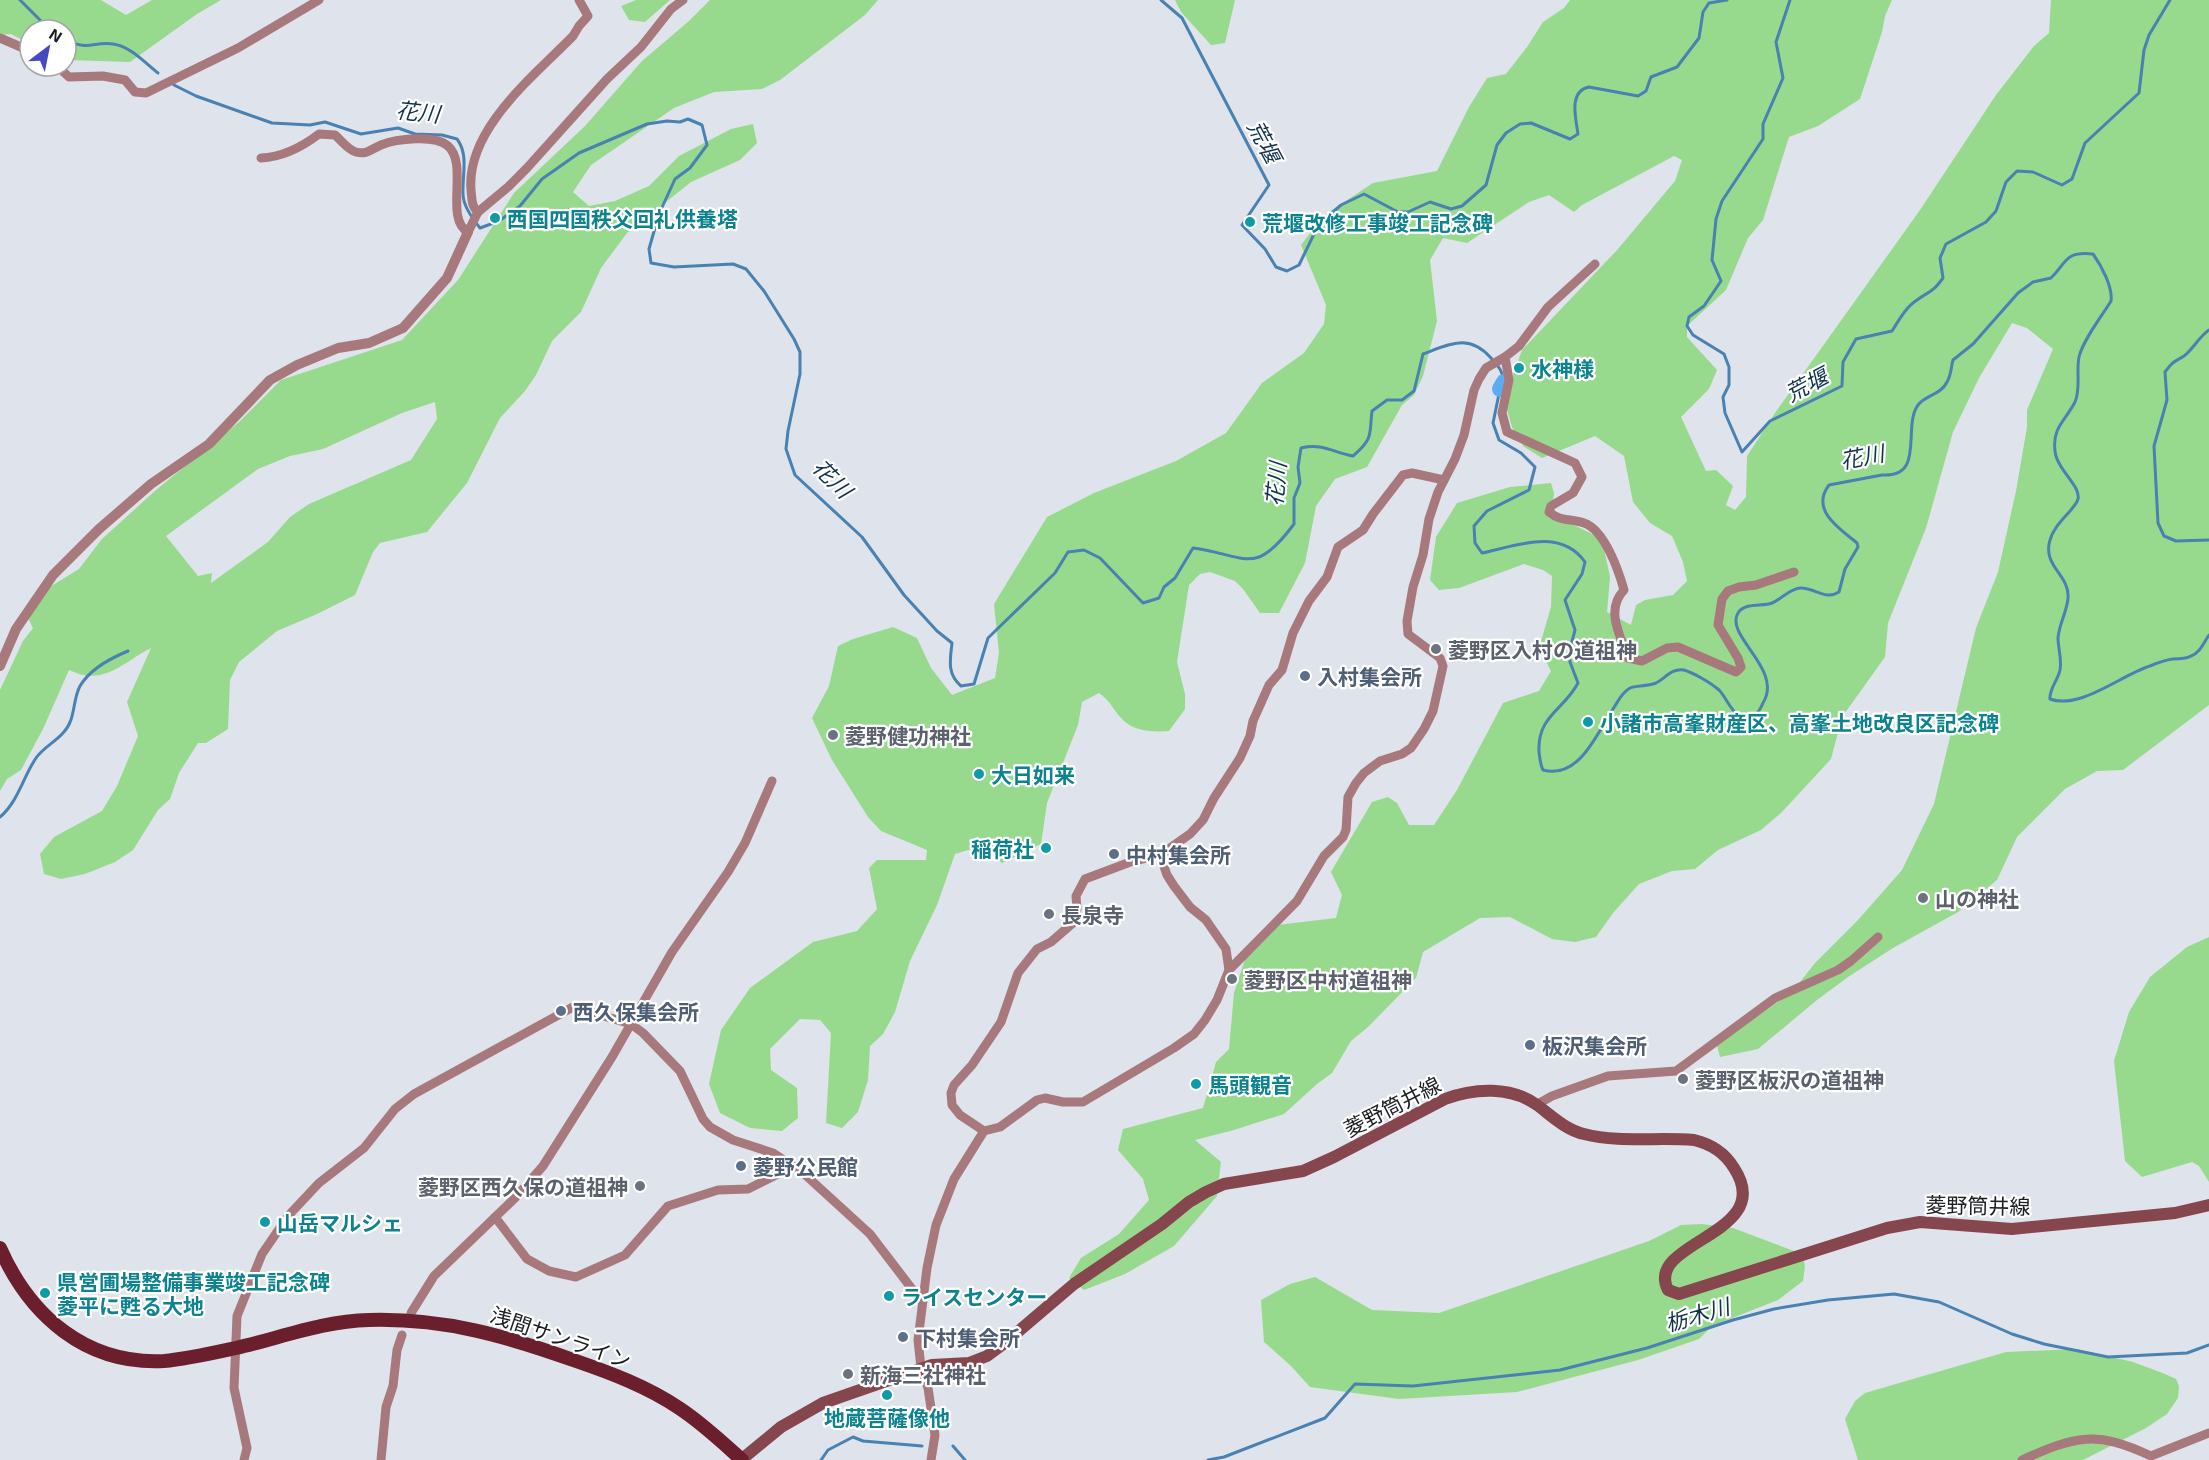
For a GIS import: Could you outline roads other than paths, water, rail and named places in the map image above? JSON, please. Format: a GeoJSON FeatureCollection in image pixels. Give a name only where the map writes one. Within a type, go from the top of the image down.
{"type":"FeatureCollection","features":[{"type":"Feature","properties":{"kind":"main road","name":"菱野筒井線"},"geometry":{"type":"LineString","coordinates":[[741,1460],[781,1427],[823,1403],[868,1389],[921,1368],[932,1365],[969,1363],[987,1356],[1074,1284],[1206,1192],[1224,1184],[1303,1171],[1437,1103],[1464,1092],[1505,1092],[1527,1099],[1580,1134],[1599,1138],[1694,1140],[1708,1144],[1724,1154],[1740,1178],[1744,1190],[1742,1202],[1734,1215],[1721,1227],[1670,1263],[1665,1274],[1666,1285],[1668,1290],[1679,1294],[1906,1224],[1933,1222],[2012,1229],[2175,1213],[2209,1205]]}},
{"type":"Feature","properties":{"kind":"main road","name":"浅間サンライン"},"geometry":{"type":"LineString","coordinates":[[0,1248],[18,1282],[35,1307],[61,1331],[84,1344],[119,1356],[165,1360],[235,1348],[336,1322],[401,1321],[475,1329],[553,1352],[650,1391],[706,1427],[741,1460]]}},
{"type":"Feature","properties":{"kind":"street"},"geometry":{"type":"LineString","coordinates":[[78,77],[104,76],[125,80],[135,92],[146,93],[238,48],[319,0]]}},
{"type":"Feature","properties":{"kind":"street"},"geometry":{"type":"LineString","coordinates":[[477,212],[472,202],[471,166],[487,128],[573,36],[588,16],[579,0]]}},
{"type":"Feature","properties":{"kind":"street"},"geometry":{"type":"LineString","coordinates":[[0,666],[16,629],[50,581],[99,529],[151,484],[209,444],[270,380],[297,365],[338,348],[369,344],[403,328],[447,278],[477,212],[526,168],[607,79],[640,47],[671,9],[683,0]]}},
{"type":"Feature","properties":{"kind":"street"},"geometry":{"type":"LineString","coordinates":[[0,38],[18,46]]}},
{"type":"Feature","properties":{"kind":"street"},"geometry":{"type":"LineString","coordinates":[[261,158],[274,157],[304,145],[319,134],[335,135],[353,152],[365,154],[381,145],[406,138],[442,142],[453,152],[456,166],[458,219],[462,229],[468,232]]}},
{"type":"Feature","properties":{"kind":"street"},"geometry":{"type":"LineString","coordinates":[[1229,970],[1297,901],[1324,856],[1343,837],[1346,830],[1348,797],[1364,773],[1380,761],[1402,754],[1411,748],[1433,711],[1443,666],[1440,658],[1408,634],[1407,621],[1429,519],[1464,435],[1474,390],[1486,368],[1519,346],[1548,307],[1595,264]]}},
{"type":"Feature","properties":{"kind":"street"},"geometry":{"type":"LineString","coordinates":[[1505,357],[1509,380],[1502,413],[1507,432],[1575,463],[1582,477],[1573,493],[1551,506],[1549,512],[1557,519],[1584,523],[1593,528],[1615,560],[1624,590],[1613,609],[1628,658],[1642,661],[1667,648],[1678,647],[1736,672],[1741,667],[1738,658],[1718,625],[1722,599],[1728,591],[1756,585],[1794,572]]}},
{"type":"Feature","properties":{"kind":"street"},"geometry":{"type":"LineString","coordinates":[[984,1131],[952,1106],[951,1093],[954,1085],[972,1065],[1001,1022],[1018,973],[1037,949],[1051,942],[1074,922],[1077,909],[1076,896],[1085,879],[1133,861],[1161,855],[1190,834],[1203,820],[1220,788],[1240,758],[1269,685],[1282,670],[1293,633],[1309,601],[1327,578],[1338,547],[1363,530],[1403,475],[1412,474],[1444,480]]}},
{"type":"Feature","properties":{"kind":"street"},"geometry":{"type":"LineString","coordinates":[[411,1313],[434,1276],[543,1166],[631,1024],[672,952],[729,872],[745,843],[772,781]]}},
{"type":"Feature","properties":{"kind":"street"},"geometry":{"type":"LineString","coordinates":[[931,1460],[935,1435],[928,1388],[921,1368],[918,1340],[927,1268],[936,1225],[954,1179],[984,1131],[1000,1127],[1036,1100],[1045,1098],[1063,1102],[1083,1102],[1194,1034],[1205,1020],[1224,986],[1229,970],[1226,949],[1206,920],[1190,907],[1173,886],[1161,855]]}},
{"type":"Feature","properties":{"kind":"street"},"geometry":{"type":"LineString","coordinates":[[1536,1105],[1552,1096],[1608,1076],[1676,1071],[1775,998],[1838,970],[1878,937]]}},
{"type":"Feature","properties":{"kind":"street"},"geometry":{"type":"LineString","coordinates":[[244,1460],[247,1448],[234,1388],[237,1316],[262,1254],[288,1216],[319,1183],[364,1148],[395,1109],[414,1094],[573,1007],[631,1024],[650,1040],[680,1071],[703,1119],[710,1126],[733,1140],[773,1153],[794,1166],[870,1234],[922,1302]]}},
{"type":"Feature","properties":{"kind":"street"},"geometry":{"type":"LineString","coordinates":[[495,1216],[527,1259],[549,1271],[576,1277],[625,1255],[668,1206],[718,1190],[748,1189],[794,1166]]}},
{"type":"Feature","properties":{"kind":"street"},"geometry":{"type":"LineString","coordinates":[[381,1460],[386,1407],[393,1386],[397,1350],[402,1335]]}},
{"type":"Feature","properties":{"kind":"street"},"geometry":{"type":"LineString","coordinates":[[2022,1460],[2065,1442],[2094,1438],[2121,1443],[2151,1456],[2209,1433]]}},
{"type":"Feature","properties":{"kind":"waterway","name":"花川"},"geometry":{"type":"LineString","coordinates":[[20,0],[38,18]]}},
{"type":"Feature","properties":{"kind":"waterway","name":"荒堰"},"geometry":{"type":"LineString","coordinates":[[1161,0],[1182,18],[1269,185],[1242,225],[1265,249],[1276,267],[1287,271],[1299,265],[1315,232],[1325,219],[1341,205],[1364,194],[1398,212],[1408,212],[1430,202],[1451,209],[1462,206],[1486,185],[1497,145],[1506,133],[1520,124],[1531,123],[1570,139],[1578,134],[1575,106],[1578,94],[1582,90],[1589,87],[1638,96],[1646,91],[1651,77],[1677,67],[1699,38],[1703,12],[1709,3],[1727,0]]}},
{"type":"Feature","properties":{"kind":"waterway","name":"荒堰"},"geometry":{"type":"LineString","coordinates":[[1790,0],[1776,42],[1783,78],[1763,124],[1763,139],[1722,201],[1716,219],[1712,260],[1721,281],[1704,306],[1689,317],[1687,326],[1693,335],[1724,354],[1729,367],[1729,385],[1723,397],[1725,413],[1742,452],[1770,421],[1842,386],[1843,362],[1856,339],[1892,331],[1909,306],[1936,286],[1943,278],[1940,258],[1946,244],[1986,222],[1996,211],[2006,182],[2017,171],[2033,172],[2062,185],[2072,179],[2085,143],[2139,93],[2144,50],[2149,35],[2170,0]]}},
{"type":"Feature","properties":{"kind":"waterway","name":"花川"},"geometry":{"type":"LineString","coordinates":[[78,44],[119,45],[131,51],[158,73]]}},
{"type":"Feature","properties":{"kind":"waterway","name":"花川"},"geometry":{"type":"LineString","coordinates":[[174,85],[196,96],[272,123],[310,125],[325,122],[361,134],[398,128],[415,134],[442,135],[457,139],[464,158],[463,199],[480,228],[499,221],[520,206],[542,179],[579,153],[647,124],[680,122],[688,119],[702,125],[707,145],[690,168],[675,179],[659,214],[649,249],[651,263],[674,267],[733,264],[746,269],[764,291],[800,352],[800,374],[786,449],[795,475],[862,537],[904,595],[937,631],[952,643],[951,672],[961,686],[974,684],[988,638],[1055,573],[1068,552],[1084,550],[1100,558],[1143,603],[1159,598],[1164,587],[1175,578],[1193,548],[1248,559],[1269,552],[1294,524],[1294,498],[1300,483],[1298,467],[1301,448],[1322,447],[1353,456],[1367,440],[1372,411],[1387,400],[1402,400],[1414,391],[1423,354],[1451,344],[1475,345],[1496,364],[1504,382]]}},
{"type":"Feature","properties":{"kind":"waterway","name":"花川"},"geometry":{"type":"LineString","coordinates":[[1500,389],[1493,423],[1499,440],[1521,453],[1535,467],[1529,490],[1487,511],[1474,526],[1475,543],[1482,553],[1523,544],[1550,542],[1575,551],[1585,562],[1582,574],[1565,600],[1575,630],[1569,653],[1578,683],[1542,730],[1539,752],[1543,770],[1556,771],[1567,768],[1577,761],[1586,752],[1627,690],[1656,683],[1676,670],[1688,671],[1712,684],[1734,711],[1743,718],[1757,713],[1767,690],[1766,678],[1739,632],[1736,622],[1738,613],[1745,607],[1772,603],[1800,588],[1829,595],[1839,592],[1845,569],[1858,547],[1857,543],[1835,525],[1825,510],[1824,494],[1829,485],[1896,474],[1904,468],[1909,460],[1912,426],[1918,405],[1944,386],[1953,360],[1973,344],[2018,293],[2033,282],[2051,278],[2068,259],[2077,254],[2093,254],[2108,283],[2111,301],[2081,350],[2078,362],[2077,397],[2060,424],[2056,436],[2057,458],[2076,489],[2078,499],[2060,522],[2050,540],[2050,557],[2065,583],[2068,598],[2058,638],[2060,670],[2050,699],[2074,700],[2087,696],[2139,670],[2170,659],[2182,659],[2194,655],[2209,635]]}},
{"type":"Feature","properties":{"kind":"waterway","name":"荒堰"},"geometry":{"type":"LineString","coordinates":[[2209,330],[2165,372],[2167,400],[2154,446],[2158,523],[2164,536],[2176,541],[2209,540]]}},
{"type":"Feature","properties":{"kind":"waterway","name":"花川"},"geometry":{"type":"LineString","coordinates":[[1500,389],[1504,382]]}},
{"type":"Feature","properties":{"kind":"waterway"},"geometry":{"type":"LineString","coordinates":[[0,817],[16,797],[36,758],[67,728],[84,680],[101,665],[128,651]]}},
{"type":"Feature","properties":{"kind":"waterway","name":"栃木川"},"geometry":{"type":"LineString","coordinates":[[1208,1460],[1224,1457],[1325,1418],[1355,1384],[1413,1386],[1560,1370],[1647,1348],[1774,1309],[1828,1300],[1894,1294],[1939,1302],[2012,1334],[2044,1344],[2108,1357],[2187,1353],[2209,1345]]}},
{"type":"Feature","properties":{"kind":"waterway","name":"栃木川"},"geometry":{"type":"LineString","coordinates":[[821,1460],[828,1450],[853,1437],[863,1441],[922,1446]]}},
{"type":"Feature","properties":{"kind":"waterway","name":"栃木川"},"geometry":{"type":"LineString","coordinates":[[953,1446],[965,1460]]}},
{"type":"Feature","properties":{"kind":"place","name":"西国四国秩父回礼供養塔"},"geometry":{"type":"Point","coordinates":[495,218]}},
{"type":"Feature","properties":{"kind":"place","name":"荒堰改修工事竣工記念碑"},"geometry":{"type":"Point","coordinates":[1250,222]}},
{"type":"Feature","properties":{"kind":"place","name":"水神様"},"geometry":{"type":"Point","coordinates":[1519,368]}},
{"type":"Feature","properties":{"kind":"place","name":"菱野区入村の道祖神"},"geometry":{"type":"Point","coordinates":[1436,649]}},
{"type":"Feature","properties":{"kind":"place","name":"入村集会所"},"geometry":{"type":"Point","coordinates":[1305,676]}},
{"type":"Feature","properties":{"kind":"place","name":"小諸市高峯財産区、高峯土地改良区記念碑"},"geometry":{"type":"Point","coordinates":[1588,722]}},
{"type":"Feature","properties":{"kind":"place","name":"菱野健功神社"},"geometry":{"type":"Point","coordinates":[833,735]}},
{"type":"Feature","properties":{"kind":"place","name":"大日如来"},"geometry":{"type":"Point","coordinates":[979,774]}},
{"type":"Feature","properties":{"kind":"place","name":"稲荷社"},"geometry":{"type":"Point","coordinates":[1046,848]}},
{"type":"Feature","properties":{"kind":"place","name":"中村集会所"},"geometry":{"type":"Point","coordinates":[1114,854]}},
{"type":"Feature","properties":{"kind":"place","name":"山の神社"},"geometry":{"type":"Point","coordinates":[1923,898]}},
{"type":"Feature","properties":{"kind":"place","name":"長泉寺"},"geometry":{"type":"Point","coordinates":[1049,914]}},
{"type":"Feature","properties":{"kind":"place","name":"菱野区中村道祖神"},"geometry":{"type":"Point","coordinates":[1232,979]}},
{"type":"Feature","properties":{"kind":"place","name":"西久保集会所"},"geometry":{"type":"Point","coordinates":[561,1011]}},
{"type":"Feature","properties":{"kind":"place","name":"板沢集会所"},"geometry":{"type":"Point","coordinates":[1530,1045]}},
{"type":"Feature","properties":{"kind":"place","name":"菱野区板沢の道祖神"},"geometry":{"type":"Point","coordinates":[1683,1079]}},
{"type":"Feature","properties":{"kind":"place","name":"馬頭観音"},"geometry":{"type":"Point","coordinates":[1196,1084]}},
{"type":"Feature","properties":{"kind":"place","name":"菱野公民館"},"geometry":{"type":"Point","coordinates":[741,1166]}},
{"type":"Feature","properties":{"kind":"place","name":"菱野区西久保の道祖神"},"geometry":{"type":"Point","coordinates":[640,1186]}},
{"type":"Feature","properties":{"kind":"place","name":"山岳マルシェ"},"geometry":{"type":"Point","coordinates":[265,1222]}},
{"type":"Feature","properties":{"kind":"place","name":"県営圃場整備事業竣工記念碑 菱平に甦る大地"},"geometry":{"type":"Point","coordinates":[45,1293]}},
{"type":"Feature","properties":{"kind":"place","name":"ライスセンター"},"geometry":{"type":"Point","coordinates":[889,1296]}},
{"type":"Feature","properties":{"kind":"place","name":"下村集会所"},"geometry":{"type":"Point","coordinates":[903,1337]}},
{"type":"Feature","properties":{"kind":"place","name":"新海三社神社"},"geometry":{"type":"Point","coordinates":[848,1374]}},
{"type":"Feature","properties":{"kind":"place","name":"地蔵菩薩像他"},"geometry":{"type":"Point","coordinates":[887,1395]}}]}
